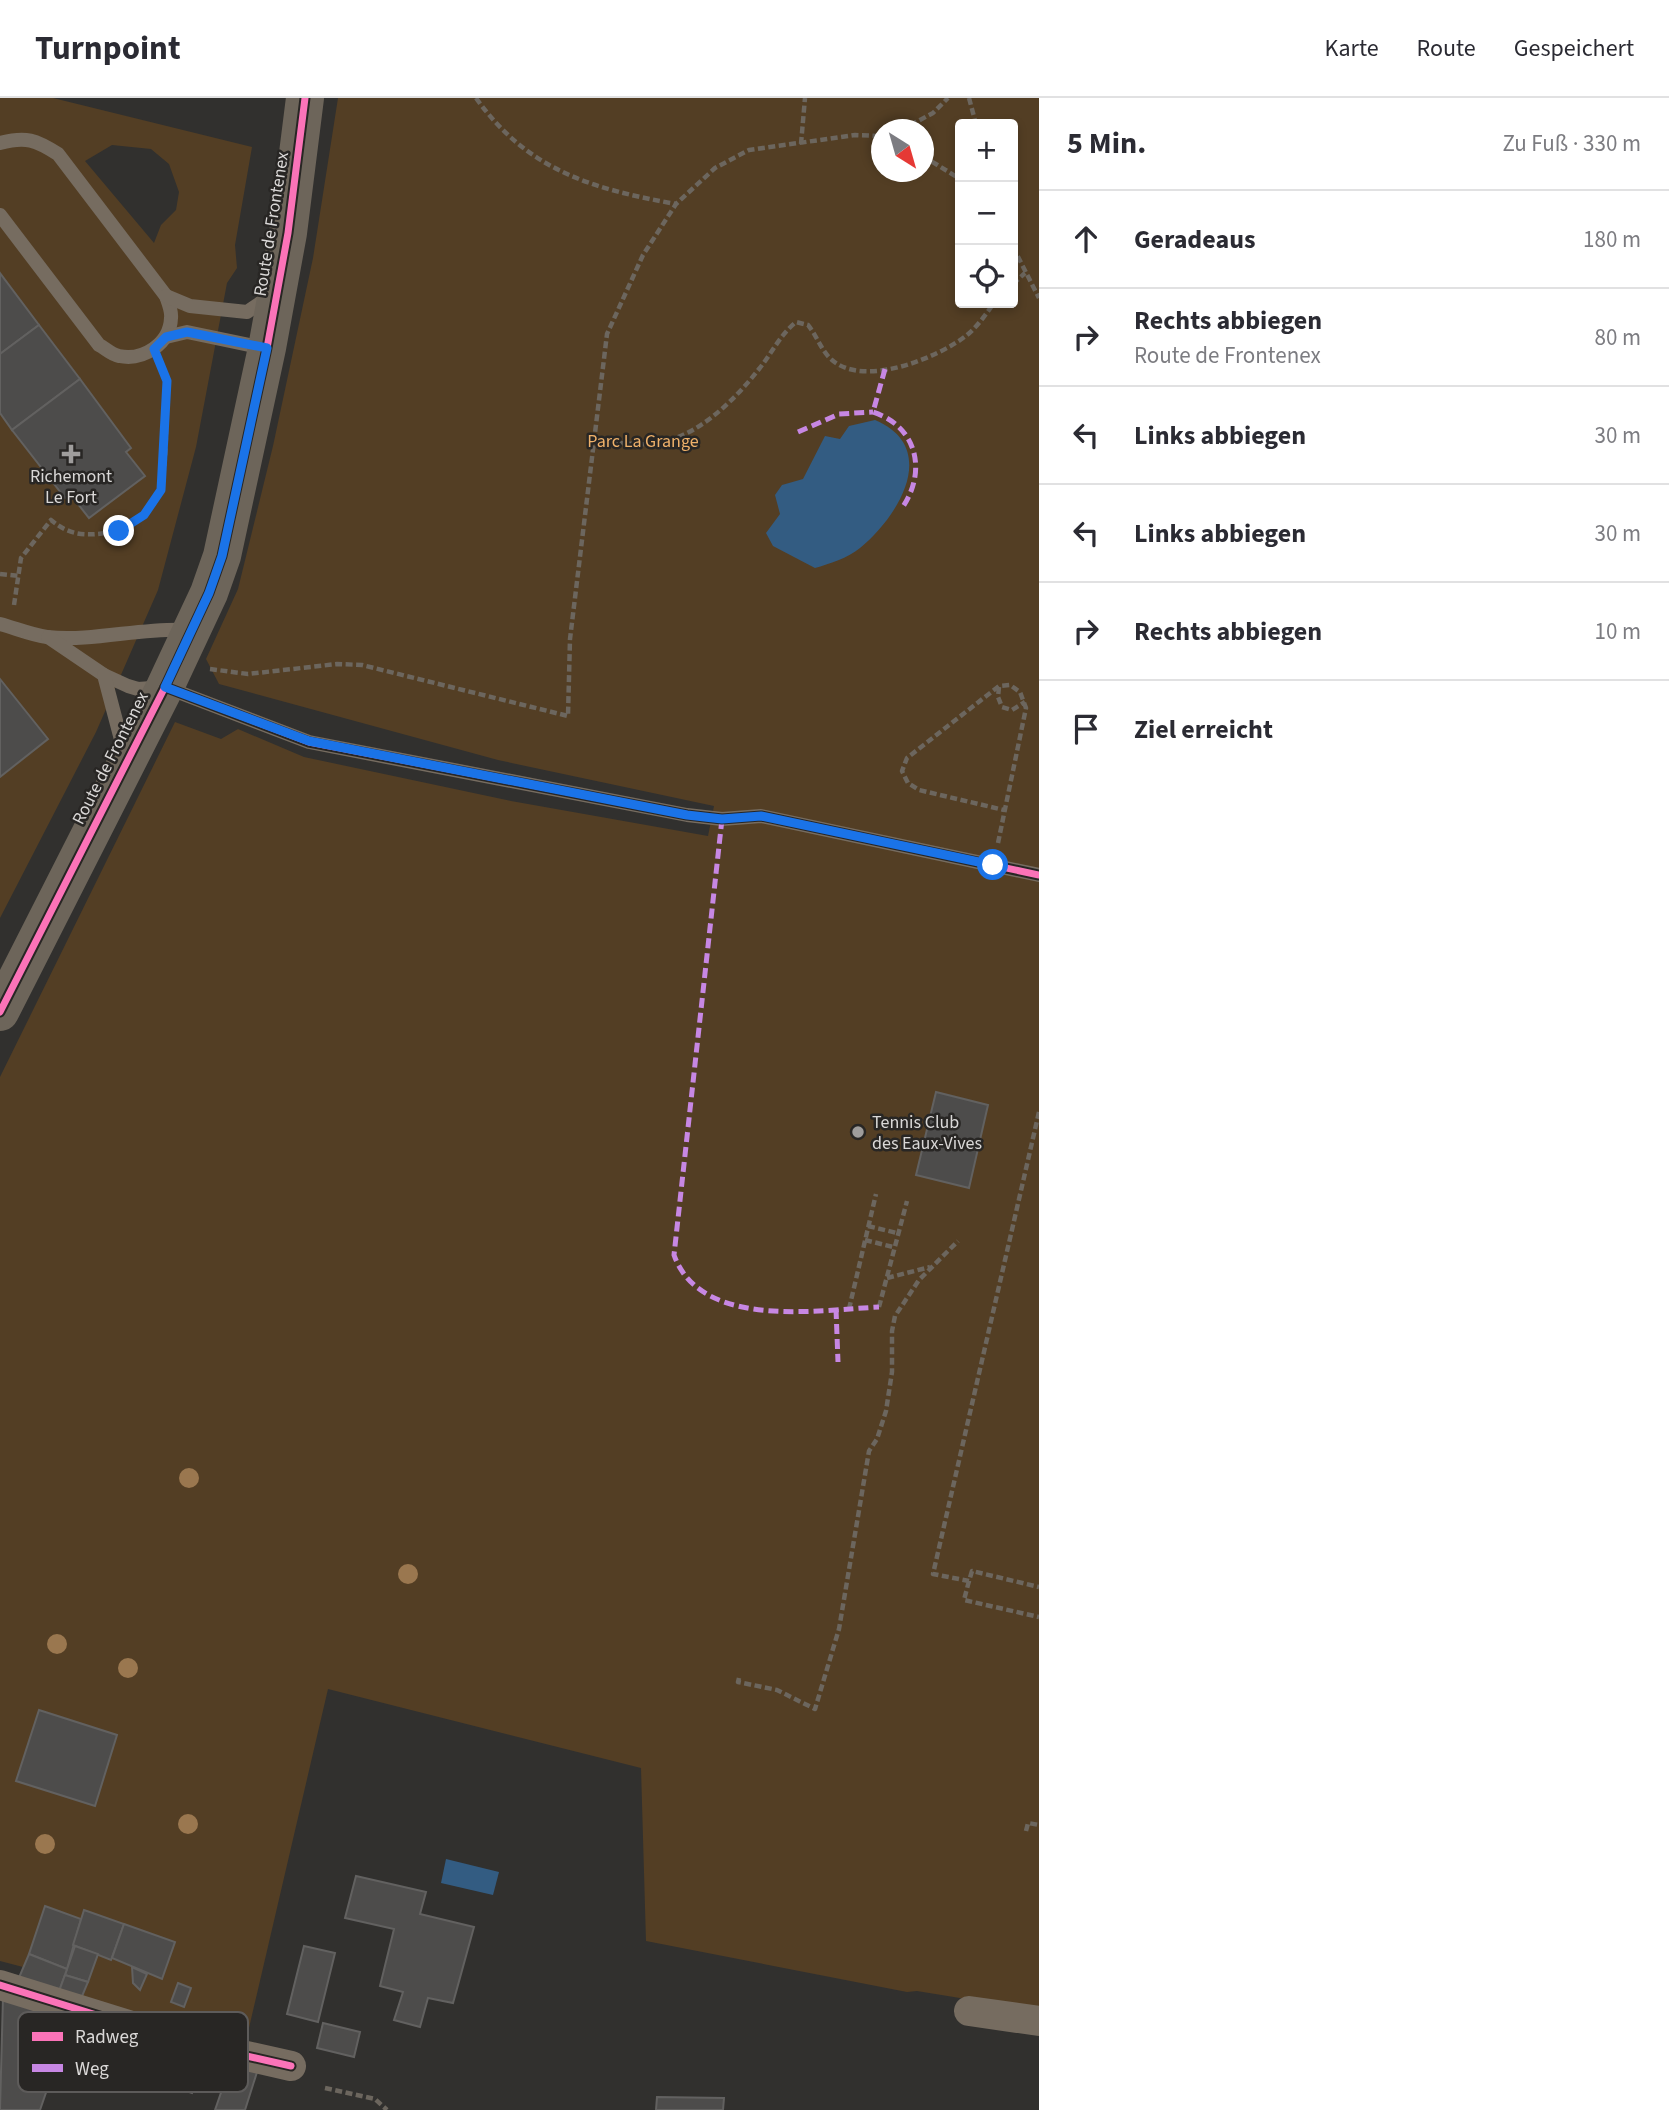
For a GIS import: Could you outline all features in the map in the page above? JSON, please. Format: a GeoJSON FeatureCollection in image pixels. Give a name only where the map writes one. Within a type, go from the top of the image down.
{"type":"FeatureCollection","features":[{"type":"Feature","properties":{"kind":"main road","name":"Route de Frontenex"},"geometry":{"type":"LineString","coordinates":[[0,1012],[165,687],[222,556],[278,289],[305,98]]}},
{"type":"Feature","properties":{"kind":"street"},"geometry":{"type":"LineString","coordinates":[[0,1985],[88,2012]]}},
{"type":"Feature","properties":{"kind":"street"},"geometry":{"type":"LineString","coordinates":[[969,2011],[1039,2021]]}},
{"type":"Feature","properties":{"kind":"street"},"geometry":{"type":"LineString","coordinates":[[248,2056],[291,2066]]}},
{"type":"Feature","properties":{"kind":"lane"},"geometry":{"type":"LineString","coordinates":[[0,144],[20,138],[37,140],[58,155],[166,296],[172,317],[166,337],[154,349],[138,356],[117,356],[99,345],[0,215]]}},
{"type":"Feature","properties":{"kind":"lane"},"geometry":{"type":"LineString","coordinates":[[166,296],[190,306],[247,312],[260,306],[278,289]]}},
{"type":"Feature","properties":{"kind":"lane"},"geometry":{"type":"LineString","coordinates":[[166,337],[187,332],[267,348]]}},
{"type":"Feature","properties":{"kind":"lane"},"geometry":{"type":"LineString","coordinates":[[5,625],[48,637],[128,634],[159,628],[192,630]]}},
{"type":"Feature","properties":{"kind":"lane"},"geometry":{"type":"LineString","coordinates":[[48,637],[104,675],[138,689],[165,687],[309,741],[687,815],[722,819],[761,816],[1039,875]]}},
{"type":"Feature","properties":{"kind":"lane"},"geometry":{"type":"LineString","coordinates":[[104,675],[118,720],[126,760]]}},
{"type":"Feature","properties":{"kind":"path"},"geometry":{"type":"LineString","coordinates":[[476,98],[512,140],[568,175],[611,192],[676,204]]}},
{"type":"Feature","properties":{"kind":"path"},"geometry":{"type":"LineString","coordinates":[[801,144],[805,98]]}},
{"type":"Feature","properties":{"kind":"path"},"geometry":{"type":"LineString","coordinates":[[922,119],[933,113],[948,98]]}},
{"type":"Feature","properties":{"kind":"path"},"geometry":{"type":"LineString","coordinates":[[969,98],[975,119]]}},
{"type":"Feature","properties":{"kind":"path"},"geometry":{"type":"LineString","coordinates":[[198,668],[248,674],[337,664],[362,665],[568,716],[570,639],[607,334],[643,255],[676,204],[715,168],[749,149],[855,135],[871,136]]}},
{"type":"Feature","properties":{"kind":"path"},"geometry":{"type":"LineString","coordinates":[[934,163],[955,175]]}},
{"type":"Feature","properties":{"kind":"path"},"geometry":{"type":"LineString","coordinates":[[1018,258],[1039,298]]}},
{"type":"Feature","properties":{"kind":"path"},"geometry":{"type":"LineString","coordinates":[[1018,279],[1025,273]]}},
{"type":"Feature","properties":{"kind":"path"},"geometry":{"type":"LineString","coordinates":[[595,441],[650,444],[675,438],[700,425],[745,387],[782,335],[796,322],[808,325],[832,360],[850,371],[874,371],[916,362],[948,348],[977,326],[990,308]]}},
{"type":"Feature","properties":{"kind":"path"},"geometry":{"type":"LineString","coordinates":[[5,625],[19,576],[21,558],[51,520],[64,531],[85,535],[119,531],[144,515],[161,490],[167,381],[154,349]]}},
{"type":"Feature","properties":{"kind":"path"},"geometry":{"type":"LineString","coordinates":[[0,573],[19,576]]}},
{"type":"Feature","properties":{"kind":"path"},"geometry":{"type":"LineString","coordinates":[[993,865],[1004,810],[1025,702],[1020,692],[1010,685],[999,686],[907,758],[902,771],[908,783],[919,790],[1004,810]]}},
{"type":"Feature","properties":{"kind":"path"},"geometry":{"type":"LineString","coordinates":[[999,686],[999,702],[1002,707],[1012,710],[1025,702]]}},
{"type":"Feature","properties":{"kind":"path"},"geometry":{"type":"LineString","coordinates":[[969,1581],[933,1574],[1039,1112]]}},
{"type":"Feature","properties":{"kind":"path"},"geometry":{"type":"LineString","coordinates":[[849,1308],[876,1194]]}},
{"type":"Feature","properties":{"kind":"path"},"geometry":{"type":"LineString","coordinates":[[879,1307],[907,1201]]}},
{"type":"Feature","properties":{"kind":"path"},"geometry":{"type":"LineString","coordinates":[[868,1226],[897,1233]]}},
{"type":"Feature","properties":{"kind":"path"},"geometry":{"type":"LineString","coordinates":[[865,1240],[893,1247]]}},
{"type":"Feature","properties":{"kind":"path"},"geometry":{"type":"LineString","coordinates":[[739,1678],[738,1682],[777,1690],[815,1709],[839,1629],[869,1451],[877,1439],[886,1411],[894,1357],[893,1321],[901,1304],[930,1267],[958,1241]]}},
{"type":"Feature","properties":{"kind":"path"},"geometry":{"type":"LineString","coordinates":[[887,1278],[930,1267]]}},
{"type":"Feature","properties":{"kind":"path"},"geometry":{"type":"LineString","coordinates":[[1039,1587],[972,1571],[964,1600],[1039,1617]]}},
{"type":"Feature","properties":{"kind":"path"},"geometry":{"type":"LineString","coordinates":[[1026,1831],[1028,1823],[1039,1825]]}},
{"type":"Feature","properties":{"kind":"path"},"geometry":{"type":"LineString","coordinates":[[325,2088],[374,2099],[387,2110]]}},
{"type":"Feature","properties":{"kind":"green space"},"geometry":{"type":"Polygon","coordinates":[[[0,98],[53,98],[252,147],[235,245],[237,268],[227,283],[196,447],[158,590],[96,732],[0,918],[0,98]],[[112,145],[85,161],[154,243],[161,225],[176,210],[179,192],[169,164],[151,149],[112,145]]]}},
{"type":"Feature","properties":{"kind":"green space","name":"Parc La Grange"},"geometry":{"type":"Polygon","coordinates":[[[338,98],[1039,98],[1039,2011],[917,1991],[907,1992],[646,1941],[641,1768],[328,1689],[248,2032],[248,2012],[116,2012],[18,1980],[23,1967],[0,1961],[0,1077],[175,722],[221,739],[238,729],[304,757],[511,801],[708,836],[714,806],[498,760],[219,684],[206,659],[238,589],[273,446],[313,258],[338,98]]]}},
{"type":"Feature","properties":{"kind":"water"},"geometry":{"type":"Polygon","coordinates":[[[875,420],[895,432],[906,447],[909,465],[899,501],[888,519],[855,552],[815,568],[773,546],[766,533],[780,514],[775,495],[782,485],[803,479],[825,436],[840,439],[849,426],[875,420]]]}},
{"type":"Feature","properties":{"kind":"water"},"geometry":{"type":"Polygon","coordinates":[[[446,1859],[499,1872],[493,1895],[441,1883],[446,1859]]]}},
{"type":"Feature","properties":{"kind":"building"},"geometry":{"type":"Polygon","coordinates":[[[0,273],[39,325],[0,354],[0,273]]]}},
{"type":"Feature","properties":{"kind":"building"},"geometry":{"type":"Polygon","coordinates":[[[39,325],[80,379],[12,430],[0,413],[0,354],[39,325]]]}},
{"type":"Feature","properties":{"kind":"building"},"geometry":{"type":"Polygon","coordinates":[[[80,379],[131,448],[126,452],[145,476],[89,518],[70,494],[65,498],[12,430],[80,379]]]}},
{"type":"Feature","properties":{"kind":"building"},"geometry":{"type":"Polygon","coordinates":[[[0,679],[48,739],[0,777],[0,679]]]}},
{"type":"Feature","properties":{"kind":"building"},"geometry":{"type":"Polygon","coordinates":[[[936,1092],[988,1105],[969,1188],[916,1175],[936,1092]]]}},
{"type":"Feature","properties":{"kind":"building"},"geometry":{"type":"Polygon","coordinates":[[[39,1710],[117,1735],[95,1806],[16,1781],[39,1710]]]}},
{"type":"Feature","properties":{"kind":"building"},"geometry":{"type":"Polygon","coordinates":[[[356,1876],[426,1892],[420,1914],[474,1927],[453,2003],[428,1998],[420,2027],[394,2020],[403,1992],[380,1986],[394,1929],[345,1918],[356,1876]]]}},
{"type":"Feature","properties":{"kind":"building"},"geometry":{"type":"Polygon","coordinates":[[[45,1906],[81,1919],[67,1969],[29,1954],[45,1906]]]}},
{"type":"Feature","properties":{"kind":"building"},"geometry":{"type":"Polygon","coordinates":[[[84,1910],[124,1924],[111,1960],[73,1945],[84,1910]]]}},
{"type":"Feature","properties":{"kind":"building"},"geometry":{"type":"Polygon","coordinates":[[[124,1924],[175,1942],[162,1979],[112,1958],[124,1924]]]}},
{"type":"Feature","properties":{"kind":"building"},"geometry":{"type":"Polygon","coordinates":[[[75,1946],[98,1954],[88,1982],[65,1975],[75,1946]]]}},
{"type":"Feature","properties":{"kind":"building"},"geometry":{"type":"Polygon","coordinates":[[[304,1946],[335,1953],[318,2022],[287,2014],[304,1946]]]}},
{"type":"Feature","properties":{"kind":"building"},"geometry":{"type":"Polygon","coordinates":[[[29,1954],[67,1969],[58,1994],[18,1980],[29,1954]]]}},
{"type":"Feature","properties":{"kind":"building"},"geometry":{"type":"Polygon","coordinates":[[[132,1967],[147,1974],[140,1990],[133,1983],[132,1967]]]}},
{"type":"Feature","properties":{"kind":"building"},"geometry":{"type":"Polygon","coordinates":[[[65,1975],[88,1982],[80,2001],[58,1994],[65,1975]]]}},
{"type":"Feature","properties":{"kind":"building"},"geometry":{"type":"Polygon","coordinates":[[[178,1983],[191,1988],[184,2007],[171,2002],[178,1983]]]}},
{"type":"Feature","properties":{"kind":"building"},"geometry":{"type":"Polygon","coordinates":[[[3,1997],[47,2012],[18,2012],[18,2092],[46,2092],[40,2110],[0,2110],[3,1997]]]}},
{"type":"Feature","properties":{"kind":"building"},"geometry":{"type":"Polygon","coordinates":[[[323,2023],[360,2032],[354,2057],[317,2048],[323,2023]]]}},
{"type":"Feature","properties":{"kind":"building"},"geometry":{"type":"Polygon","coordinates":[[[248,2067],[258,2069],[245,2110],[215,2110],[221,2092],[248,2092],[248,2067]]]}},
{"type":"Feature","properties":{"kind":"building"},"geometry":{"type":"Polygon","coordinates":[[[657,2097],[724,2098],[723,2110],[656,2110],[657,2097]]]}},
{"type":"Feature","properties":{"kind":"marked path"},"geometry":{"type":"LineString","coordinates":[[885,369],[873,412],[888,419],[909,439],[916,466],[910,494],[902,508]]}},
{"type":"Feature","properties":{"kind":"marked path"},"geometry":{"type":"LineString","coordinates":[[798,432],[839,414],[873,412]]}},
{"type":"Feature","properties":{"kind":"marked path"},"geometry":{"type":"LineString","coordinates":[[722,819],[674,1255],[688,1279],[709,1295],[735,1305],[794,1312],[879,1307]]}},
{"type":"Feature","properties":{"kind":"marked path"},"geometry":{"type":"LineString","coordinates":[[836,1309],[838,1362]]}},
{"type":"Feature","properties":{"kind":"cycle path"},"geometry":{"type":"LineString","coordinates":[[0,1012],[165,687],[209,593],[222,556],[267,348],[288,233],[305,98]]}},
{"type":"Feature","properties":{"kind":"cycle path"},"geometry":{"type":"LineString","coordinates":[[165,687],[309,742],[687,815],[722,819],[761,816],[1039,875]]}},
{"type":"Feature","properties":{"kind":"cycle path"},"geometry":{"type":"LineString","coordinates":[[0,1985],[87,2012]]}},
{"type":"Feature","properties":{"kind":"cycle path"},"geometry":{"type":"LineString","coordinates":[[248,2056],[291,2066]]}},
{"type":"Feature","properties":{"kind":"place","name":"Richemont Le Fort"},"geometry":{"type":"Point","coordinates":[71,454]}},
{"type":"Feature","properties":{"kind":"place","name":"Tennis Club des Eaux-Vives"},"geometry":{"type":"Point","coordinates":[858,1132]}},
{"type":"Feature","properties":{"kind":"route"},"geometry":{"type":"LineString","coordinates":[[119,531],[144,515],[161,490],[167,381],[154,349],[166,337],[187,332],[267,348],[222,556],[209,593],[165,687],[309,741],[687,815],[722,819],[761,816],[993,865]]}}]}
